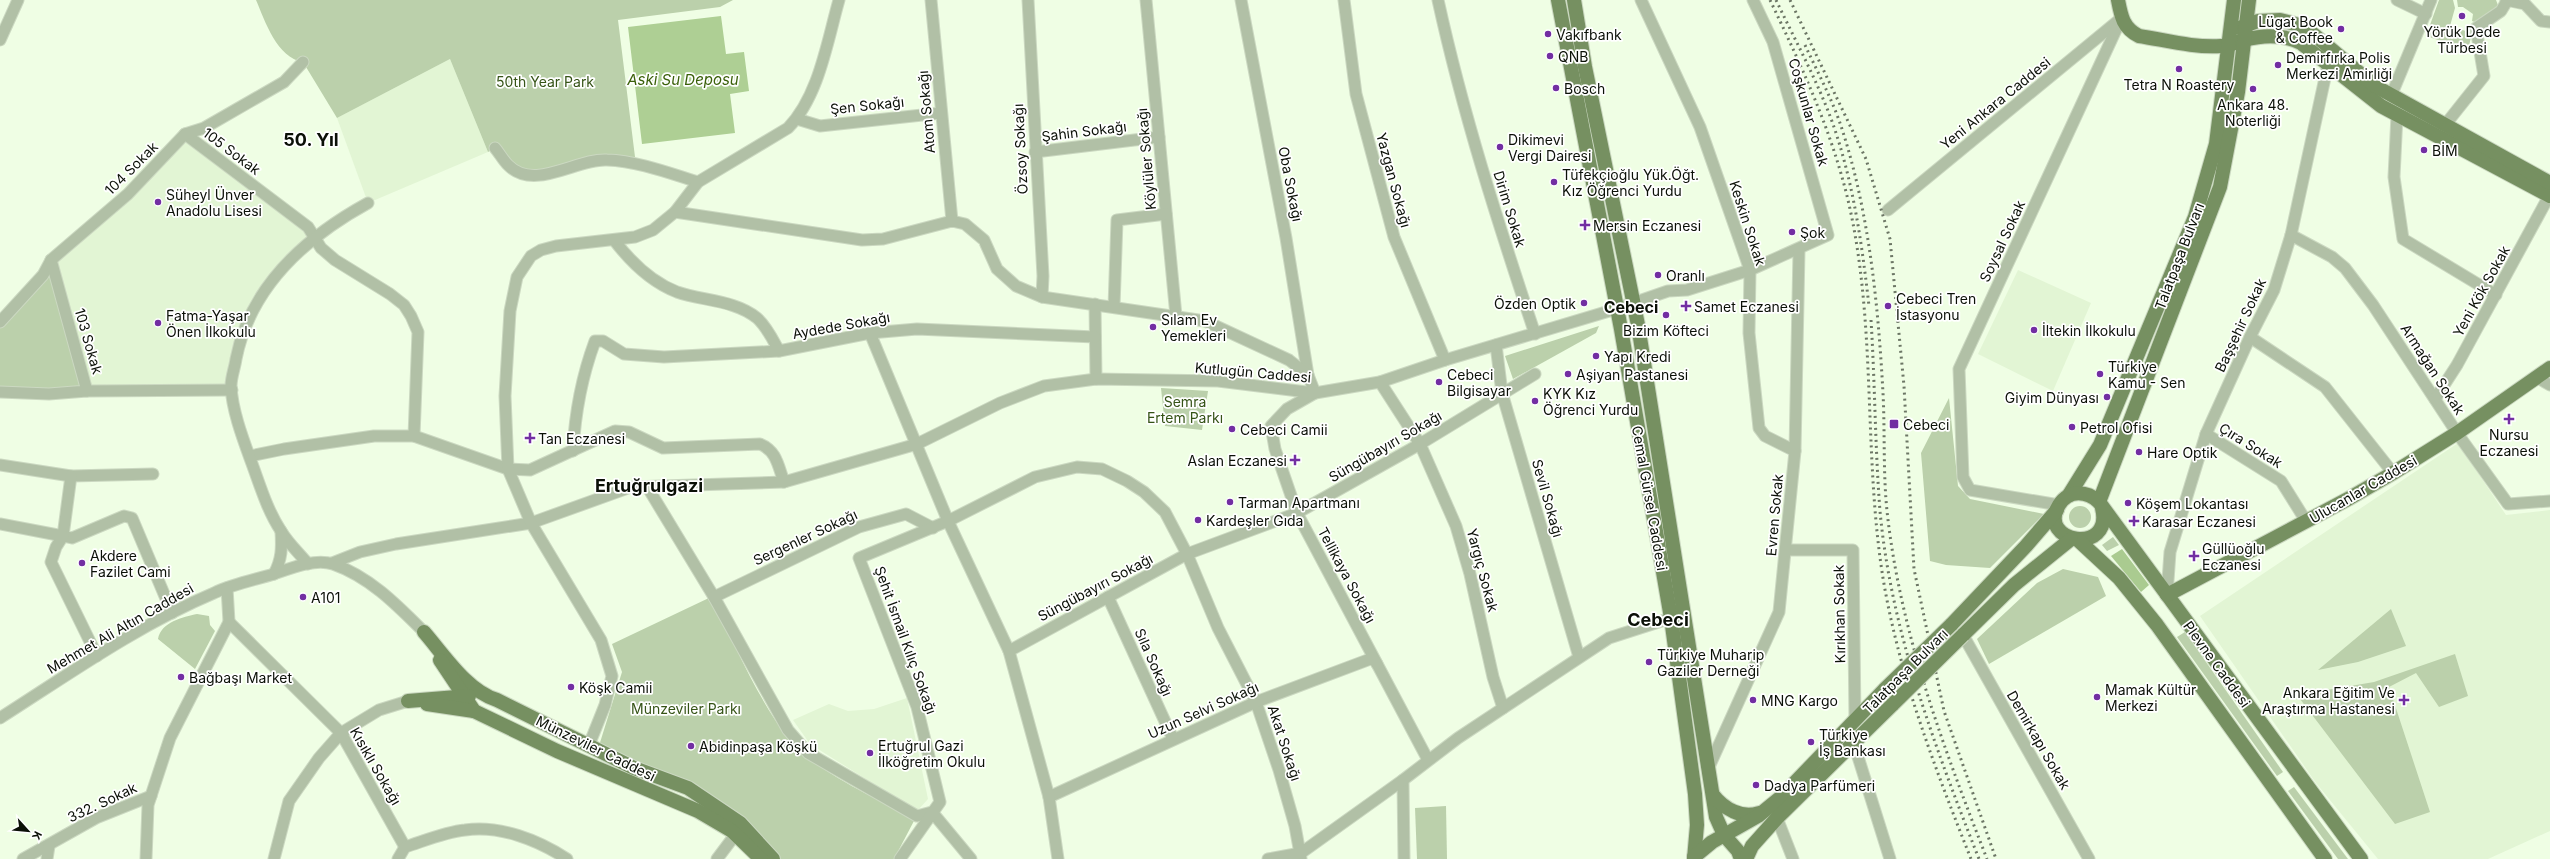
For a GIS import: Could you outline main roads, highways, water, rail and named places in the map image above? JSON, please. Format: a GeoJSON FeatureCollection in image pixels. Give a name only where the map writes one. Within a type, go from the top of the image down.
{"type":"FeatureCollection","features":[{"type":"Feature","properties":{"kind":"main road","name":"Cemal Gürsel Caddesi"},"geometry":{"type":"LineString","coordinates":[[1558,0],[1616,309],[1671,618],[1695,794],[1697,825],[1694,858]]}},
{"type":"Feature","properties":{"kind":"main road","name":"Cemal Gürsel Caddesi"},"geometry":{"type":"LineString","coordinates":[[1574,0],[1585,67],[1634,303],[1716,817],[1724,835],[1738,851],[1741,859]]}},
{"type":"Feature","properties":{"kind":"main road"},"geometry":{"type":"LineString","coordinates":[[2118,0],[2121,19],[2131,32],[2139,36],[2201,46],[2230,38],[2247,25],[2258,21],[2280,20],[2299,25],[2312,33],[2375,86],[2445,125],[2550,192]]}},
{"type":"Feature","properties":{"kind":"main road","name":"Talatpaşa Bulvarı"},"geometry":{"type":"LineString","coordinates":[[1694,858],[1724,835],[1762,812],[1780,798],[1885,689],[1951,625],[2026,546],[2062,503],[2100,445],[2195,217],[2216,144],[2234,0]]}},
{"type":"Feature","properties":{"kind":"main road","name":"Talatpaşa Bulvarı"},"geometry":{"type":"LineString","coordinates":[[1746,859],[1752,846],[1776,818],[1854,744],[2014,584],[2074,539],[2085,540],[2098,532],[2103,518],[2100,505],[2220,187],[2230,143],[2247,25],[2249,0]]}},
{"type":"Feature","properties":{"kind":"main road"},"geometry":{"type":"LineString","coordinates":[[2230,38],[2245,40],[2272,36],[2292,38],[2381,106],[2550,192]]}},
{"type":"Feature","properties":{"kind":"main road","name":"Ulucanlar Caddesi"},"geometry":{"type":"LineString","coordinates":[[2167,595],[2393,473],[2457,433],[2538,378],[2550,368]]}},
{"type":"Feature","properties":{"kind":"main road"},"geometry":{"type":"LineString","coordinates":[[2074,539],[2060,530],[2057,524],[2062,503],[2082,493],[2100,505]]}},
{"type":"Feature","properties":{"kind":"main road","name":"Plevne Caddesi"},"geometry":{"type":"LineString","coordinates":[[2100,505],[2361,859]]}},
{"type":"Feature","properties":{"kind":"main road","name":"Plevne Caddesi"},"geometry":{"type":"LineString","coordinates":[[2074,539],[2118,578],[2157,625],[2325,859]]}},
{"type":"Feature","properties":{"kind":"main road","name":"Münzeviler Caddesi"},"geometry":{"type":"LineString","coordinates":[[761,859],[735,835],[698,811],[557,751],[474,711],[452,679],[424,632],[466,679],[488,697],[634,768],[688,788],[740,823],[772,859]]}},
{"type":"Feature","properties":{"kind":"main road"},"geometry":{"type":"LineString","coordinates":[[438,697],[449,688],[452,679]]}},
{"type":"Feature","properties":{"kind":"main road"},"geometry":{"type":"LineString","coordinates":[[463,695],[488,697],[474,711],[408,701],[463,695]]}},
{"type":"Feature","properties":{"kind":"main road"},"geometry":{"type":"LineString","coordinates":[[1713,795],[1723,806],[1738,813],[1746,815],[1762,812]]}},
{"type":"Feature","properties":{"kind":"water","name":"Aski Su Deposu"},"geometry":{"type":"Polygon","coordinates":[[[721,16],[726,54],[744,52],[749,91],[730,94],[735,133],[642,144],[628,27],[721,16]]]}},
{"type":"Feature","properties":{"kind":"railway"},"geometry":{"type":"LineString","coordinates":[[1770,0],[1804,73],[1824,123],[1848,200],[1857,247],[1863,294],[1867,341],[1873,484],[1883,578],[1898,650],[1908,686],[1944,790],[1971,859]]}},
{"type":"Feature","properties":{"kind":"railway"},"geometry":{"type":"LineString","coordinates":[[1776,0],[1807,63],[1828,111],[1841,149],[1852,193],[1869,306]]}},
{"type":"Feature","properties":{"kind":"railway"},"geometry":{"type":"LineString","coordinates":[[1790,0],[1866,159],[1890,239],[1904,386],[1914,569],[1944,711],[1996,859]]}},
{"type":"Feature","properties":{"kind":"railway"},"geometry":{"type":"LineString","coordinates":[[1805,45],[1829,95],[1851,158],[1859,191],[1871,258],[1881,359],[1887,511],[1893,556],[1902,601],[1925,688],[1939,731],[1987,859]]}},
{"type":"Feature","properties":{"kind":"railway"},"geometry":{"type":"LineString","coordinates":[[1871,320],[1880,511],[1894,600],[1917,688],[1931,731],[1979,859]]}},
{"type":"Feature","properties":{"kind":"place","name":"Yörük Dede Türbesi"},"geometry":{"type":"Point","coordinates":[2462,16]}},
{"type":"Feature","properties":{"kind":"place","name":"Lügat Book & Coffee"},"geometry":{"type":"Point","coordinates":[2341,29]}},
{"type":"Feature","properties":{"kind":"place","name":"Vakıfbank"},"geometry":{"type":"Point","coordinates":[1548,34]}},
{"type":"Feature","properties":{"kind":"place","name":"QNB"},"geometry":{"type":"Point","coordinates":[1550,56]}},
{"type":"Feature","properties":{"kind":"place","name":"Demirfırka Polis Merkezi Amirliği"},"geometry":{"type":"Point","coordinates":[2278,65]}},
{"type":"Feature","properties":{"kind":"place","name":"Tetra N Roastery"},"geometry":{"type":"Point","coordinates":[2179,69]}},
{"type":"Feature","properties":{"kind":"place","name":"Bosch"},"geometry":{"type":"Point","coordinates":[1556,88]}},
{"type":"Feature","properties":{"kind":"place","name":"Ankara 48. Noterliği"},"geometry":{"type":"Point","coordinates":[2253,89]}},
{"type":"Feature","properties":{"kind":"place","name":"Dikimevi Vergi Dairesi"},"geometry":{"type":"Point","coordinates":[1500,147]}},
{"type":"Feature","properties":{"kind":"place","name":"BİM"},"geometry":{"type":"Point","coordinates":[2424,150]}},
{"type":"Feature","properties":{"kind":"place","name":"Tüfekçioğlu Yük.Öğt. Kız Öğrenci Yurdu"},"geometry":{"type":"Point","coordinates":[1554,182]}},
{"type":"Feature","properties":{"kind":"place","name":"Süheyl Ünver Anadolu Lisesi"},"geometry":{"type":"Point","coordinates":[158,202]}},
{"type":"Feature","properties":{"kind":"place","name":"Mersin Eczanesi"},"geometry":{"type":"Point","coordinates":[1585,225]}},
{"type":"Feature","properties":{"kind":"place","name":"Şok"},"geometry":{"type":"Point","coordinates":[1792,232]}},
{"type":"Feature","properties":{"kind":"place","name":"Oranlı"},"geometry":{"type":"Point","coordinates":[1658,275]}},
{"type":"Feature","properties":{"kind":"place","name":"Özden Optik"},"geometry":{"type":"Point","coordinates":[1584,303]}},
{"type":"Feature","properties":{"kind":"place","name":"Samet Eczanesi"},"geometry":{"type":"Point","coordinates":[1686,306]}},
{"type":"Feature","properties":{"kind":"place","name":"Cebeci Tren İstasyonu"},"geometry":{"type":"Point","coordinates":[1888,306]}},
{"type":"Feature","properties":{"kind":"place","name":"Bizim Köfteci"},"geometry":{"type":"Point","coordinates":[1666,315]}},
{"type":"Feature","properties":{"kind":"place","name":"Fatma-Yaşar Önen İlkokulu"},"geometry":{"type":"Point","coordinates":[158,323]}},
{"type":"Feature","properties":{"kind":"place","name":"Sılam Ev Yemekleri"},"geometry":{"type":"Point","coordinates":[1153,327]}},
{"type":"Feature","properties":{"kind":"place","name":"İltekin İlkokulu"},"geometry":{"type":"Point","coordinates":[2034,330]}},
{"type":"Feature","properties":{"kind":"place","name":"Yapı Kredi"},"geometry":{"type":"Point","coordinates":[1596,356]}},
{"type":"Feature","properties":{"kind":"place","name":"Aşiyan Pastanesi"},"geometry":{"type":"Point","coordinates":[1568,374]}},
{"type":"Feature","properties":{"kind":"place","name":"Türkiye Kamu - Sen"},"geometry":{"type":"Point","coordinates":[2100,374]}},
{"type":"Feature","properties":{"kind":"place","name":"Cebeci Bilgisayar"},"geometry":{"type":"Point","coordinates":[1439,382]}},
{"type":"Feature","properties":{"kind":"place","name":"Giyim Dünyası"},"geometry":{"type":"Point","coordinates":[2107,397]}},
{"type":"Feature","properties":{"kind":"place","name":"KYK Kız Öğrenci Yurdu"},"geometry":{"type":"Point","coordinates":[1535,401]}},
{"type":"Feature","properties":{"kind":"place","name":"Nursu Eczanesi"},"geometry":{"type":"Point","coordinates":[2509,419]}},
{"type":"Feature","properties":{"kind":"place","name":"Cebeci"},"geometry":{"type":"Point","coordinates":[1894,424]}},
{"type":"Feature","properties":{"kind":"place","name":"Petrol Ofisi"},"geometry":{"type":"Point","coordinates":[2072,427]}},
{"type":"Feature","properties":{"kind":"place","name":"Cebeci Camii"},"geometry":{"type":"Point","coordinates":[1232,429]}},
{"type":"Feature","properties":{"kind":"place","name":"Tan Eczanesi"},"geometry":{"type":"Point","coordinates":[530,438]}},
{"type":"Feature","properties":{"kind":"place","name":"Hare Optik"},"geometry":{"type":"Point","coordinates":[2139,452]}},
{"type":"Feature","properties":{"kind":"place","name":"Aslan Eczanesi"},"geometry":{"type":"Point","coordinates":[1295,460]}},
{"type":"Feature","properties":{"kind":"place","name":"Tarman Apartmanı"},"geometry":{"type":"Point","coordinates":[1230,502]}},
{"type":"Feature","properties":{"kind":"place","name":"Köşem Lokantası"},"geometry":{"type":"Point","coordinates":[2128,503]}},
{"type":"Feature","properties":{"kind":"place","name":"Kardeşler Gıda"},"geometry":{"type":"Point","coordinates":[1198,520]}},
{"type":"Feature","properties":{"kind":"place","name":"Karasar Eczanesi"},"geometry":{"type":"Point","coordinates":[2134,521]}},
{"type":"Feature","properties":{"kind":"place","name":"Güllüoğlu Eczanesi"},"geometry":{"type":"Point","coordinates":[2194,556]}},
{"type":"Feature","properties":{"kind":"place","name":"Akdere Fazilet Cami"},"geometry":{"type":"Point","coordinates":[82,563]}},
{"type":"Feature","properties":{"kind":"place","name":"A101"},"geometry":{"type":"Point","coordinates":[303,597]}},
{"type":"Feature","properties":{"kind":"place","name":"Türkiye Muharip Gaziler Derneği"},"geometry":{"type":"Point","coordinates":[1649,662]}},
{"type":"Feature","properties":{"kind":"place","name":"Bağbaşı Market"},"geometry":{"type":"Point","coordinates":[181,677]}},
{"type":"Feature","properties":{"kind":"place","name":"Köşk Camii"},"geometry":{"type":"Point","coordinates":[571,687]}},
{"type":"Feature","properties":{"kind":"place","name":"Mamak Kültür Merkezi"},"geometry":{"type":"Point","coordinates":[2097,697]}},
{"type":"Feature","properties":{"kind":"place","name":"MNG Kargo"},"geometry":{"type":"Point","coordinates":[1753,700]}},
{"type":"Feature","properties":{"kind":"place","name":"Ankara Eğitim Ve Araştırma Hastanesi"},"geometry":{"type":"Point","coordinates":[2404,700]}},
{"type":"Feature","properties":{"kind":"place","name":"Türkiye İş Bankası"},"geometry":{"type":"Point","coordinates":[1811,742]}},
{"type":"Feature","properties":{"kind":"place","name":"Abidinpaşa Köşkü"},"geometry":{"type":"Point","coordinates":[691,746]}},
{"type":"Feature","properties":{"kind":"place","name":"Ertuğrul Gazi İlköğretim Okulu"},"geometry":{"type":"Point","coordinates":[870,753]}},
{"type":"Feature","properties":{"kind":"place","name":"Dadya Parfümeri"},"geometry":{"type":"Point","coordinates":[1756,785]}},
{"type":"Feature","properties":{"kind":"district","name":"50. Yıl"},"geometry":{"type":"Point","coordinates":[311,139]}},
{"type":"Feature","properties":{"kind":"district","name":"Cebeci"},"geometry":{"type":"Point","coordinates":[1631,307]}},
{"type":"Feature","properties":{"kind":"district","name":"Ertuğrulgazi"},"geometry":{"type":"Point","coordinates":[649,485]}},
{"type":"Feature","properties":{"kind":"district","name":"Cebeci"},"geometry":{"type":"Point","coordinates":[1658,619]}},
{"type":"Feature","properties":{"kind":"park label","name":"50th Year Park"},"geometry":{"type":"Point","coordinates":[545,81]}},
{"type":"Feature","properties":{"kind":"park label","name":"Semra Ertem Parkı"},"geometry":{"type":"Point","coordinates":[1185,410]}},
{"type":"Feature","properties":{"kind":"park label","name":"Münzeviler Parkı"},"geometry":{"type":"Point","coordinates":[686,708]}}]}
